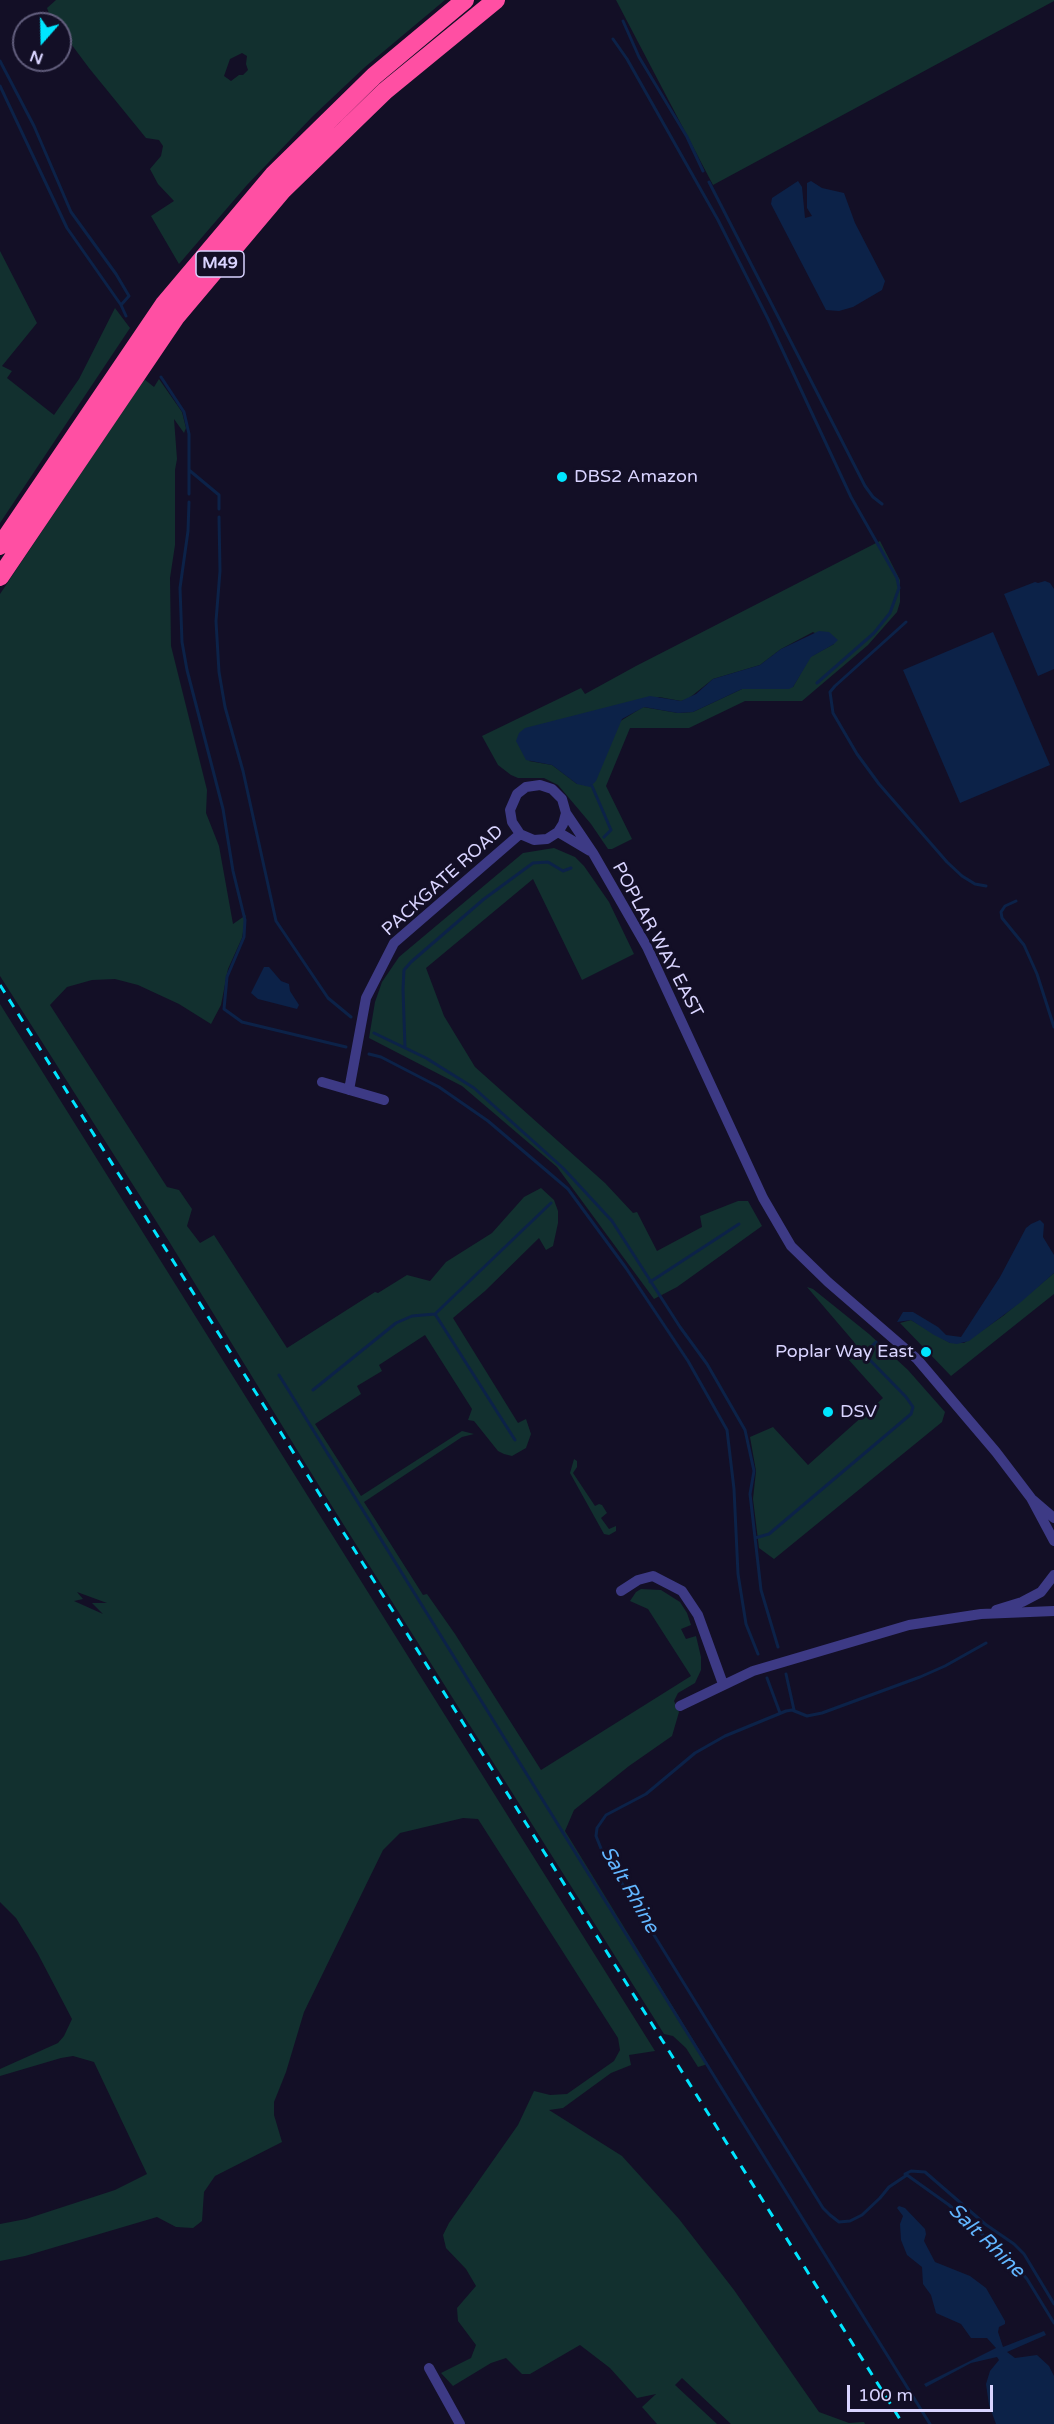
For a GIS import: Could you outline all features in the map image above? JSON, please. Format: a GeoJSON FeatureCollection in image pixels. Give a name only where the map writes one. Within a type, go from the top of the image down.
{"type":"FeatureCollection","features":[{"type":"Feature","properties":{"kind":"highway","name":"M49"},"geometry":{"type":"LineString","coordinates":[[0,546],[164,304],[273,175],[374,76],[465,0]]}},
{"type":"Feature","properties":{"kind":"highway","name":"M49"},"geometry":{"type":"LineString","coordinates":[[0,577],[176,317],[284,189],[385,91],[496,0]]}},
{"type":"Feature","properties":{"kind":"street","name":"POPLAR WAY EAST"},"geometry":{"type":"LineString","coordinates":[[520,834],[512,822],[510,810],[517,794],[526,788],[540,785],[552,789],[562,799],[566,813],[593,853],[646,947],[763,1198],[791,1246],[828,1282],[917,1359],[996,1452],[1031,1498],[1054,1541]]}},
{"type":"Feature","properties":{"kind":"street"},"geometry":{"type":"LineString","coordinates":[[520,834],[534,840],[547,839],[558,832],[566,813]]}},
{"type":"Feature","properties":{"kind":"street","name":"POPLAR WAY EAST"},"geometry":{"type":"LineString","coordinates":[[558,832],[593,853]]}},
{"type":"Feature","properties":{"kind":"street","name":"PACKGATE ROAD"},"geometry":{"type":"LineString","coordinates":[[349,1090],[366,998],[394,944],[520,834]]}},
{"type":"Feature","properties":{"kind":"street"},"geometry":{"type":"LineString","coordinates":[[322,1082],[384,1100]]}},
{"type":"Feature","properties":{"kind":"street","name":"POPLAR WAY EAST"},"geometry":{"type":"LineString","coordinates":[[1031,1498],[1054,1518]]}},
{"type":"Feature","properties":{"kind":"street"},"geometry":{"type":"LineString","coordinates":[[981,1614],[1022,1602],[1041,1592],[1054,1575]]}},
{"type":"Feature","properties":{"kind":"street"},"geometry":{"type":"LineString","coordinates":[[621,1592],[638,1580],[652,1576],[682,1591],[698,1615],[723,1684]]}},
{"type":"Feature","properties":{"kind":"street"},"geometry":{"type":"LineString","coordinates":[[680,1706],[723,1684],[781,1662],[909,1625],[981,1614],[1054,1611]]}},
{"type":"Feature","properties":{"kind":"street"},"geometry":{"type":"LineString","coordinates":[[429,2368],[460,2424]]}},
{"type":"Feature","properties":{"kind":"green space"},"geometry":{"type":"Polygon","coordinates":[[[56,0],[445,0],[365,67],[312,117],[247,185],[179,264],[151,216],[174,201],[158,184],[150,169],[161,156],[163,146],[159,140],[146,138],[72,45],[72,12],[48,12],[47,8],[56,0]],[[242,53],[230,59],[224,76],[231,81],[243,75],[248,70],[247,56],[242,53]]]}},
{"type":"Feature","properties":{"kind":"green space"},"geometry":{"type":"Polygon","coordinates":[[[616,0],[1054,0],[1054,1],[713,185],[616,0]]]}},
{"type":"Feature","properties":{"kind":"green space"},"geometry":{"type":"Polygon","coordinates":[[[0,251],[37,323],[2,366],[12,371],[7,378],[54,415],[79,379],[115,308],[130,328],[0,523],[0,251]]]}},
{"type":"Feature","properties":{"kind":"green space"},"geometry":{"type":"Polygon","coordinates":[[[144,379],[154,387],[159,379],[182,412],[186,428],[184,433],[174,419],[177,459],[175,545],[170,578],[171,646],[207,790],[206,813],[219,846],[233,924],[246,915],[242,938],[228,969],[221,1005],[211,1024],[179,1004],[138,985],[115,979],[92,980],[67,987],[50,1005],[167,1187],[179,1190],[192,1209],[187,1226],[200,1243],[214,1235],[287,1348],[375,1292],[378,1293],[407,1275],[430,1281],[446,1262],[492,1233],[524,1197],[541,1188],[554,1200],[558,1211],[558,1223],[553,1246],[546,1250],[539,1238],[485,1291],[453,1318],[518,1423],[526,1419],[531,1434],[526,1448],[512,1456],[504,1454],[498,1451],[474,1421],[468,1420],[472,1409],[425,1335],[379,1365],[382,1371],[357,1386],[361,1394],[315,1424],[361,1496],[462,1431],[474,1434],[462,1437],[364,1502],[423,1595],[427,1594],[455,1634],[541,1770],[691,1676],[648,1609],[630,1601],[636,1592],[641,1589],[661,1590],[680,1602],[687,1613],[691,1625],[681,1629],[686,1639],[696,1636],[701,1657],[701,1670],[695,1683],[678,1693],[674,1701],[679,1712],[672,1736],[629,1766],[574,1810],[565,1831],[708,2064],[698,2067],[686,2048],[673,2036],[664,2034],[318,1484],[170,1243],[0,976],[0,594],[144,379]]]}},
{"type":"Feature","properties":{"kind":"green space"},"geometry":{"type":"Polygon","coordinates":[[[880,541],[900,580],[900,602],[897,612],[868,645],[802,701],[745,701],[689,728],[630,728],[606,786],[632,839],[608,849],[591,824],[558,785],[544,778],[518,778],[511,775],[498,765],[482,736],[581,688],[585,694],[880,541]],[[813,632],[781,649],[760,665],[713,679],[688,699],[681,701],[659,697],[529,761],[552,765],[577,784],[619,722],[643,707],[678,713],[693,712],[742,689],[793,687],[810,657],[834,644],[813,632]]]}},
{"type":"Feature","properties":{"kind":"green space"},"geometry":{"type":"Polygon","coordinates":[[[554,848],[575,857],[584,866],[609,902],[634,954],[582,980],[533,879],[426,968],[444,1016],[475,1067],[605,1183],[633,1213],[637,1212],[657,1251],[702,1227],[700,1216],[738,1201],[748,1201],[762,1226],[677,1287],[654,1299],[557,1167],[462,1086],[369,1038],[375,1002],[382,982],[399,957],[523,853],[554,848]]]}},
{"type":"Feature","properties":{"kind":"green space"},"geometry":{"type":"Polygon","coordinates":[[[0,1004],[655,2051],[629,2055],[631,2065],[611,2073],[563,2108],[549,2110],[622,2156],[679,2219],[734,2290],[819,2412],[849,2423],[864,2422],[865,2424],[731,2424],[682,2378],[675,2385],[717,2424],[657,2424],[642,2407],[656,2394],[637,2398],[610,2368],[580,2345],[530,2374],[522,2374],[506,2358],[491,2363],[453,2386],[441,2373],[471,2358],[476,2345],[458,2321],[457,2308],[476,2286],[466,2269],[446,2248],[443,2235],[449,2223],[518,2125],[534,2091],[550,2095],[567,2094],[614,2061],[620,2050],[618,2038],[478,1819],[463,1818],[400,1833],[383,1850],[304,2012],[286,2072],[274,2102],[274,2115],[282,2142],[215,2176],[204,2192],[202,2221],[193,2228],[176,2227],[157,2217],[25,2256],[0,2261],[0,2224],[26,2219],[115,2190],[147,2174],[94,2062],[73,2056],[0,2076],[0,2069],[58,2043],[72,2019],[16,1918],[0,1902],[0,1004]],[[77,1592],[83,1599],[74,1601],[103,1614],[92,1603],[107,1603],[77,1592]]]}},
{"type":"Feature","properties":{"kind":"green space"},"geometry":{"type":"Polygon","coordinates":[[[1054,1273],[1054,1294],[951,1376],[900,1323],[911,1320],[950,1343],[964,1343],[1003,1316],[1054,1273]]]}},
{"type":"Feature","properties":{"kind":"green space"},"geometry":{"type":"Polygon","coordinates":[[[807,1287],[813,1289],[869,1334],[908,1370],[945,1412],[942,1422],[774,1559],[759,1548],[753,1499],[756,1471],[750,1437],[773,1427],[808,1465],[883,1398],[848,1359],[854,1342],[807,1287]]]}},
{"type":"Feature","properties":{"kind":"green space"},"geometry":{"type":"Polygon","coordinates":[[[574,1459],[577,1461],[577,1467],[573,1473],[595,1506],[602,1505],[607,1513],[601,1518],[609,1529],[616,1526],[616,1531],[609,1535],[604,1534],[570,1473],[574,1459]]]}},
{"type":"Feature","properties":{"kind":"water"},"geometry":{"type":"Polygon","coordinates":[[[798,181],[802,187],[805,218],[812,216],[807,208],[807,183],[811,181],[822,188],[844,193],[855,223],[885,281],[882,290],[853,307],[839,311],[826,310],[771,204],[772,198],[798,181]]]}},
{"type":"Feature","properties":{"kind":"water"},"geometry":{"type":"Polygon","coordinates":[[[1035,582],[1050,583],[1054,589],[1054,669],[1038,676],[1004,594],[1035,582]]]}},
{"type":"Feature","properties":{"kind":"water"},"geometry":{"type":"Polygon","coordinates":[[[819,631],[829,632],[838,640],[811,657],[793,687],[789,689],[742,689],[693,712],[678,713],[644,707],[622,719],[596,781],[590,787],[577,784],[552,765],[526,760],[516,741],[519,733],[525,728],[650,696],[681,701],[696,694],[713,679],[760,665],[781,649],[819,631]]]}},
{"type":"Feature","properties":{"kind":"water"},"geometry":{"type":"Polygon","coordinates":[[[993,632],[1050,765],[960,803],[903,670],[993,632]]]}},
{"type":"Feature","properties":{"kind":"water"},"geometry":{"type":"Polygon","coordinates":[[[264,967],[269,967],[281,981],[289,984],[290,991],[299,1005],[297,1009],[258,999],[251,993],[264,967]]]}},
{"type":"Feature","properties":{"kind":"water"},"geometry":{"type":"Polygon","coordinates":[[[1040,1220],[1044,1224],[1043,1237],[1054,1255],[1054,1273],[1021,1302],[969,1341],[950,1343],[911,1320],[897,1322],[903,1312],[913,1312],[938,1327],[946,1335],[961,1337],[1000,1277],[1026,1228],[1040,1220]]]}},
{"type":"Feature","properties":{"kind":"water"},"geometry":{"type":"Polygon","coordinates":[[[899,2206],[905,2208],[925,2229],[924,2241],[935,2262],[970,2276],[986,2288],[1005,2321],[1005,2324],[999,2327],[998,2332],[1003,2347],[1044,2331],[1046,2335],[1007,2352],[1015,2358],[1037,2355],[1049,2366],[1054,2376],[1054,2424],[996,2424],[989,2405],[986,2384],[990,2371],[999,2360],[997,2357],[971,2363],[926,2387],[924,2384],[996,2348],[987,2338],[971,2338],[961,2324],[936,2313],[931,2295],[923,2284],[922,2267],[907,2255],[901,2240],[900,2224],[903,2216],[897,2208],[899,2206]]]}},
{"type":"Feature","properties":{"kind":"waterway"},"geometry":{"type":"LineString","coordinates":[[623,21],[639,57],[687,137],[703,171]]}},
{"type":"Feature","properties":{"kind":"waterway"},"geometry":{"type":"LineString","coordinates":[[613,39],[627,59],[718,220],[768,319],[851,497],[897,578],[899,588],[890,613],[874,633],[817,683]]}},
{"type":"Feature","properties":{"kind":"waterway"},"geometry":{"type":"LineString","coordinates":[[0,61],[34,126],[71,212],[116,274],[129,296],[121,305]]}},
{"type":"Feature","properties":{"kind":"waterway"},"geometry":{"type":"LineString","coordinates":[[0,86],[67,228],[121,305],[126,316]]}},
{"type":"Feature","properties":{"kind":"waterway"},"geometry":{"type":"LineString","coordinates":[[709,182],[865,486],[882,504]]}},
{"type":"Feature","properties":{"kind":"waterway"},"geometry":{"type":"LineString","coordinates":[[161,377],[184,412],[189,434],[189,494]]}},
{"type":"Feature","properties":{"kind":"waterway"},"geometry":{"type":"LineString","coordinates":[[189,470],[219,495],[219,509]]}},
{"type":"Feature","properties":{"kind":"waterway"},"geometry":{"type":"LineString","coordinates":[[189,502],[188,531],[180,588],[182,642],[187,670],[223,809],[233,871],[245,920],[244,937],[227,977],[224,1009],[242,1022],[346,1047]]}},
{"type":"Feature","properties":{"kind":"waterway"},"geometry":{"type":"LineString","coordinates":[[219,517],[220,571],[216,621],[219,672],[225,707],[243,771],[276,921],[328,998],[351,1017]]}},
{"type":"Feature","properties":{"kind":"waterway"},"geometry":{"type":"LineString","coordinates":[[906,622],[830,692],[833,713],[857,754],[879,784],[947,862],[962,876],[975,884],[986,886]]}},
{"type":"Feature","properties":{"kind":"waterway"},"geometry":{"type":"LineString","coordinates":[[592,786],[611,830],[604,837]]}},
{"type":"Feature","properties":{"kind":"waterway"},"geometry":{"type":"LineString","coordinates":[[405,1048],[404,970],[411,962],[484,899],[533,863],[548,862],[563,871],[571,868]]}},
{"type":"Feature","properties":{"kind":"waterway"},"geometry":{"type":"LineString","coordinates":[[1016,901],[1005,906],[1001,912],[1002,918],[1024,945],[1037,974],[1054,1027]]}},
{"type":"Feature","properties":{"kind":"waterway"},"geometry":{"type":"LineString","coordinates":[[374,1033],[426,1058],[474,1088],[563,1168],[612,1221],[680,1327],[707,1364],[745,1430],[754,1471],[750,1494],[761,1590],[778,1647]]}},
{"type":"Feature","properties":{"kind":"waterway"},"geometry":{"type":"LineString","coordinates":[[369,1054],[381,1057],[439,1087],[488,1121],[568,1189],[626,1268],[688,1361],[727,1430],[734,1489],[738,1574],[746,1624],[758,1654]]}},
{"type":"Feature","properties":{"kind":"waterway"},"geometry":{"type":"LineString","coordinates":[[313,1390],[396,1323],[412,1316],[435,1314],[551,1203]]}},
{"type":"Feature","properties":{"kind":"waterway"},"geometry":{"type":"LineString","coordinates":[[650,1282],[739,1224]]}},
{"type":"Feature","properties":{"kind":"waterway"},"geometry":{"type":"LineString","coordinates":[[435,1314],[515,1440]]}},
{"type":"Feature","properties":{"kind":"waterway"},"geometry":{"type":"LineString","coordinates":[[755,1538],[769,1534],[911,1414],[913,1407],[906,1397],[868,1358],[870,1348],[876,1342]]}},
{"type":"Feature","properties":{"kind":"waterway"},"geometry":{"type":"LineString","coordinates":[[279,1375],[930,2424]]}},
{"type":"Feature","properties":{"kind":"waterway","name":"Salt Rhine"},"geometry":{"type":"LineString","coordinates":[[986,1643],[920,1677],[822,1713],[807,1716],[792,1710],[786,1711],[725,1736],[695,1753],[646,1794],[606,1815],[597,1828],[596,1836],[602,1851],[823,2208],[839,2222],[850,2221],[862,2215],[889,2187],[907,2175],[949,2205],[1008,2257],[1027,2279],[1054,2323]]}},
{"type":"Feature","properties":{"kind":"waterway"},"geometry":{"type":"LineString","coordinates":[[786,1674],[794,1710]]}},
{"type":"Feature","properties":{"kind":"waterway"},"geometry":{"type":"LineString","coordinates":[[767,1678],[780,1713]]}},
{"type":"Feature","properties":{"kind":"waterway","name":"Salt Rhine"},"geometry":{"type":"LineString","coordinates":[[905,2174],[911,2171],[925,2172],[985,2224],[1014,2244],[1024,2254],[1054,2304]]}},
{"type":"Feature","properties":{"kind":"railway"},"geometry":{"type":"LineString","coordinates":[[0,985],[903,2424]]}},
{"type":"Feature","properties":{"kind":"place","name":"DBS2 Amazon"},"geometry":{"type":"Point","coordinates":[562,477]}},
{"type":"Feature","properties":{"kind":"place","name":"Poplar Way East"},"geometry":{"type":"Point","coordinates":[926,1352]}},
{"type":"Feature","properties":{"kind":"place","name":"DSV"},"geometry":{"type":"Point","coordinates":[828,1412]}}]}
